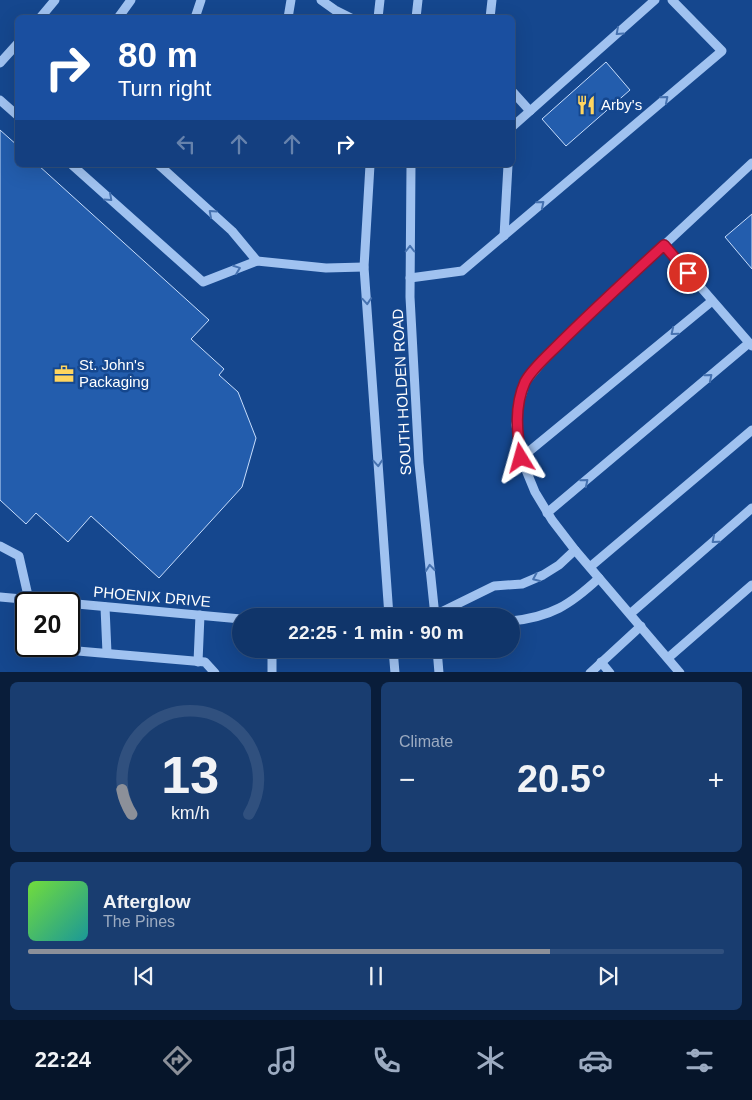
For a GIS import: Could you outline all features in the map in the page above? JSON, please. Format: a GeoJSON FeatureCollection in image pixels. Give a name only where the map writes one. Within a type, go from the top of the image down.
{"type":"FeatureCollection","features":[{"type":"Feature","properties":{"kind":"street"},"geometry":{"type":"LineString","coordinates":[[43,15],[56,0]]}},
{"type":"Feature","properties":{"kind":"street"},"geometry":{"type":"LineString","coordinates":[[120,15],[131,0]]}},
{"type":"Feature","properties":{"kind":"street"},"geometry":{"type":"LineString","coordinates":[[196,15],[201,0]]}},
{"type":"Feature","properties":{"kind":"street"},"geometry":{"type":"LineString","coordinates":[[288,15],[291,0]]}},
{"type":"Feature","properties":{"kind":"street"},"geometry":{"type":"LineString","coordinates":[[321,0],[345,15]]}},
{"type":"Feature","properties":{"kind":"street"},"geometry":{"type":"LineString","coordinates":[[378,15],[380,0]]}},
{"type":"Feature","properties":{"kind":"street"},"geometry":{"type":"LineString","coordinates":[[416,15],[418,0]]}},
{"type":"Feature","properties":{"kind":"street"},"geometry":{"type":"LineString","coordinates":[[490,15],[492,0]]}},
{"type":"Feature","properties":{"kind":"street"},"geometry":{"type":"LineString","coordinates":[[515,124],[655,0]]}},
{"type":"Feature","properties":{"kind":"street"},"geometry":{"type":"LineString","coordinates":[[410,278],[462,271],[722,51],[672,0]]}},
{"type":"Feature","properties":{"kind":"street"},"geometry":{"type":"LineString","coordinates":[[0,63],[15,46]]}},
{"type":"Feature","properties":{"kind":"street"},"geometry":{"type":"LineString","coordinates":[[515,94],[530,111]]}},
{"type":"Feature","properties":{"kind":"street"},"geometry":{"type":"LineString","coordinates":[[0,100],[15,113]]}},
{"type":"Feature","properties":{"kind":"street"},"geometry":{"type":"LineString","coordinates":[[680,672],[575,550],[547,513],[535,492],[521,458],[516,425],[519,404],[526,381],[543,360],[752,163]]}},
{"type":"Feature","properties":{"kind":"street"},"geometry":{"type":"LineString","coordinates":[[74,167],[203,282],[257,261],[326,268],[364,268]]}},
{"type":"Feature","properties":{"kind":"street"},"geometry":{"type":"LineString","coordinates":[[161,167],[232,231],[257,261]]}},
{"type":"Feature","properties":{"kind":"street","name":"SOUTH HOLDEN ROAD"},"geometry":{"type":"LineString","coordinates":[[370,167],[364,268],[388,608]]}},
{"type":"Feature","properties":{"kind":"street","name":"SOUTH HOLDEN ROAD"},"geometry":{"type":"LineString","coordinates":[[411,167],[410,278],[419,463],[437,608]]}},
{"type":"Feature","properties":{"kind":"street"},"geometry":{"type":"LineString","coordinates":[[504,236],[508,167]]}},
{"type":"Feature","properties":{"kind":"street"},"geometry":{"type":"LineString","coordinates":[[547,513],[751,345],[664,245]]}},
{"type":"Feature","properties":{"kind":"street"},"geometry":{"type":"LineString","coordinates":[[521,458],[712,301]]}},
{"type":"Feature","properties":{"kind":"street"},"geometry":{"type":"LineString","coordinates":[[590,567],[752,430]]}},
{"type":"Feature","properties":{"kind":"street"},"geometry":{"type":"LineString","coordinates":[[630,614],[752,508]]}},
{"type":"Feature","properties":{"kind":"street"},"geometry":{"type":"LineString","coordinates":[[0,546],[19,556],[27,592]]}},
{"type":"Feature","properties":{"kind":"street"},"geometry":{"type":"LineString","coordinates":[[453,608],[494,586],[522,584],[543,575],[559,565],[575,550]]}},
{"type":"Feature","properties":{"kind":"street"},"geometry":{"type":"LineString","coordinates":[[520,620],[549,613],[569,604],[599,578]]}},
{"type":"Feature","properties":{"kind":"street"},"geometry":{"type":"LineString","coordinates":[[668,658],[752,585]]}},
{"type":"Feature","properties":{"kind":"street","name":"PHOENIX DRIVE"},"geometry":{"type":"LineString","coordinates":[[0,597],[15,599]]}},
{"type":"Feature","properties":{"kind":"street","name":"PHOENIX DRIVE"},"geometry":{"type":"LineString","coordinates":[[80,605],[232,618]]}},
{"type":"Feature","properties":{"kind":"street"},"geometry":{"type":"LineString","coordinates":[[105,607],[107,653]]}},
{"type":"Feature","properties":{"kind":"street"},"geometry":{"type":"LineString","coordinates":[[198,662],[200,615]]}},
{"type":"Feature","properties":{"kind":"street"},"geometry":{"type":"LineString","coordinates":[[590,672],[641,626]]}},
{"type":"Feature","properties":{"kind":"street"},"geometry":{"type":"LineString","coordinates":[[80,651],[205,662],[215,672]]}},
{"type":"Feature","properties":{"kind":"street"},"geometry":{"type":"LineString","coordinates":[[272,658],[272,672]]}},
{"type":"Feature","properties":{"kind":"street"},"geometry":{"type":"LineString","coordinates":[[393,658],[395,672]]}},
{"type":"Feature","properties":{"kind":"street"},"geometry":{"type":"LineString","coordinates":[[438,658],[439,672]]}},
{"type":"Feature","properties":{"kind":"street"},"geometry":{"type":"LineString","coordinates":[[601,662],[610,672]]}},
{"type":"Feature","properties":{"kind":"building"},"geometry":{"type":"Polygon","coordinates":[[[606,62],[630,90],[566,146],[542,119],[606,62]]]}},
{"type":"Feature","properties":{"kind":"building"},"geometry":{"type":"Polygon","coordinates":[[[0,130],[15,143],[15,167],[40,167],[209,320],[191,339],[224,369],[219,375],[238,392],[256,438],[242,487],[159,578],[91,516],[68,542],[36,513],[26,524],[0,500],[0,130]]]}},
{"type":"Feature","properties":{"kind":"building"},"geometry":{"type":"Polygon","coordinates":[[[752,214],[752,269],[725,237],[752,214]]]}},
{"type":"Feature","properties":{"kind":"place","name":"Arby's"},"geometry":{"type":"Point","coordinates":[586,105]}},
{"type":"Feature","properties":{"kind":"place","name":"St. John's Packaging"},"geometry":{"type":"Point","coordinates":[64,374]}},
{"type":"Feature","properties":{"kind":"route"},"geometry":{"type":"LineString","coordinates":[[521,458],[516,425],[519,404],[526,381],[543,360],[664,245],[688,273]]}}]}
